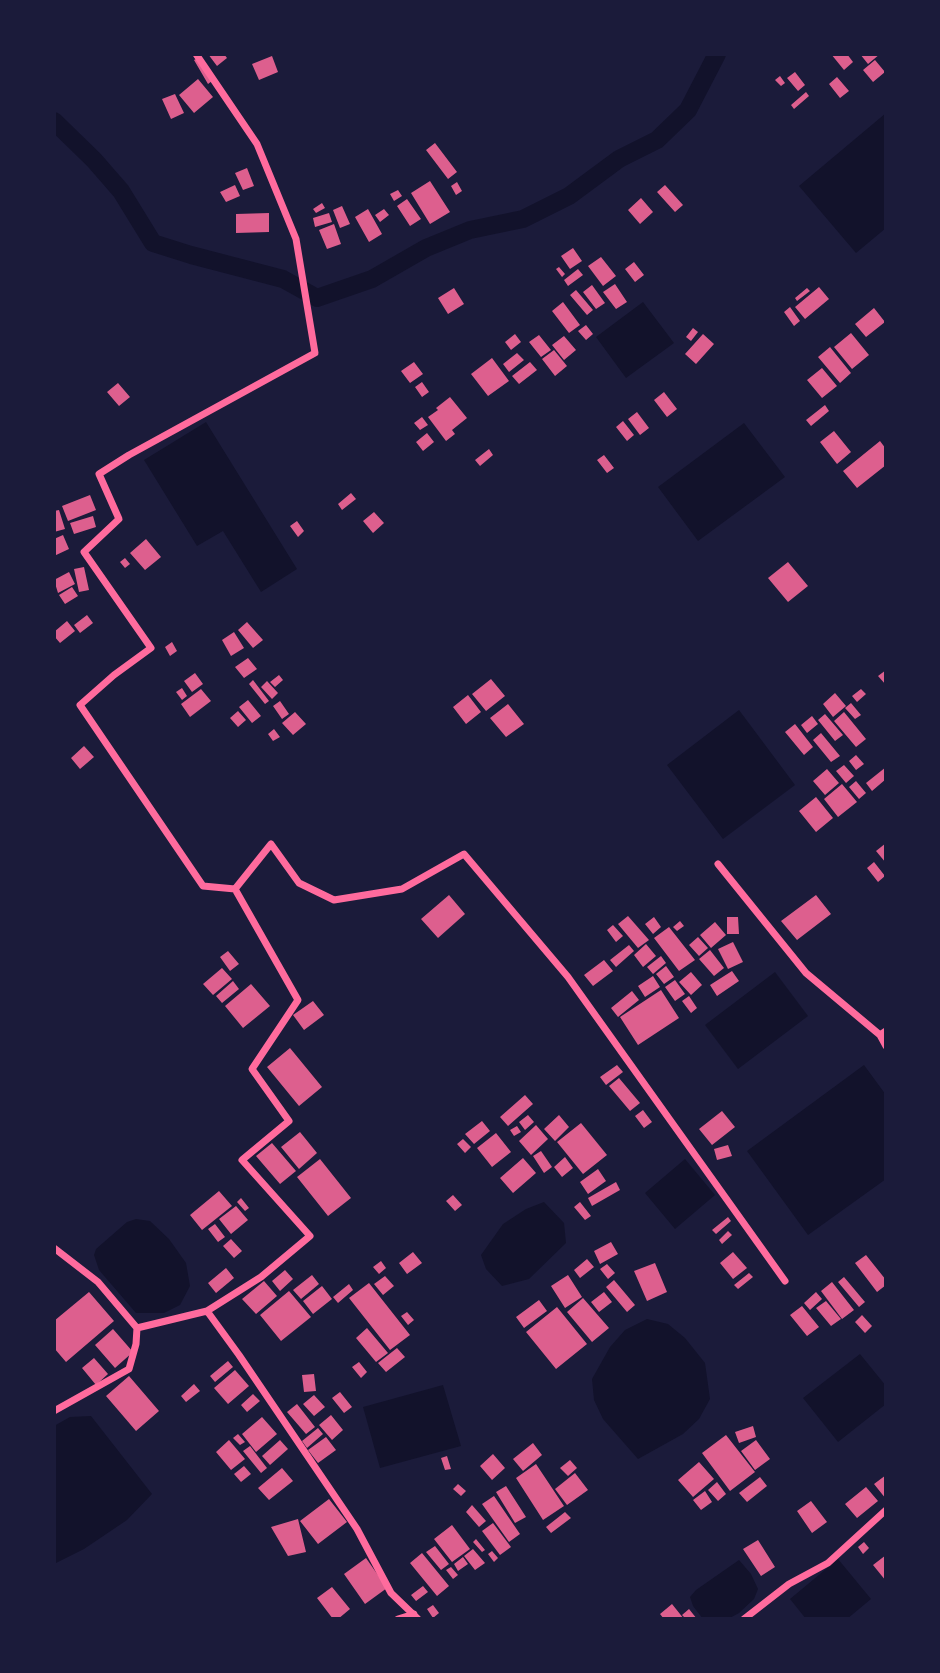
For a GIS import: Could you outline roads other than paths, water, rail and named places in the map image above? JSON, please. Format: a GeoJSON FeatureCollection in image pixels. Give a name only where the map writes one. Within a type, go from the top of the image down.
{"type":"FeatureCollection","features":[{"type":"Feature","properties":{"kind":"street"},"geometry":{"type":"LineString","coordinates":[[196,54],[257,144],[296,239],[314,353],[151,442],[99,474],[119,519],[84,552],[151,648],[79,705],[203,886],[234,889]]}},
{"type":"Feature","properties":{"kind":"street"},"geometry":{"type":"LineString","coordinates":[[234,889],[271,844],[299,883],[334,900],[402,889],[464,854],[568,977],[785,1282]]}},
{"type":"Feature","properties":{"kind":"street"},"geometry":{"type":"LineString","coordinates":[[718,864],[806,972],[883,1033],[886,1046]]}},
{"type":"Feature","properties":{"kind":"street"},"geometry":{"type":"LineString","coordinates":[[137,1328],[207,1311],[261,1278],[310,1236],[242,1160],[289,1121],[252,1069],[298,1000],[234,889]]}},
{"type":"Feature","properties":{"kind":"street"},"geometry":{"type":"LineString","coordinates":[[54,1248],[98,1282],[137,1328],[129,1369],[54,1411]]}},
{"type":"Feature","properties":{"kind":"street"},"geometry":{"type":"LineString","coordinates":[[207,1311],[357,1529],[391,1593],[416,1617]]}},
{"type":"Feature","properties":{"kind":"street"},"geometry":{"type":"LineString","coordinates":[[744,1619],[789,1584],[828,1563],[886,1510]]}},
{"type":"Feature","properties":{"kind":"street"},"geometry":{"type":"LineString","coordinates":[[398,1619],[416,1617]]}},
{"type":"Feature","properties":{"kind":"waterway"},"geometry":{"type":"LineString","coordinates":[[54,121],[121,191],[153,243],[283,279],[317,298],[372,279],[426,248],[470,230],[523,219],[569,196],[619,159],[657,140],[688,110],[717,54]]}}]}
